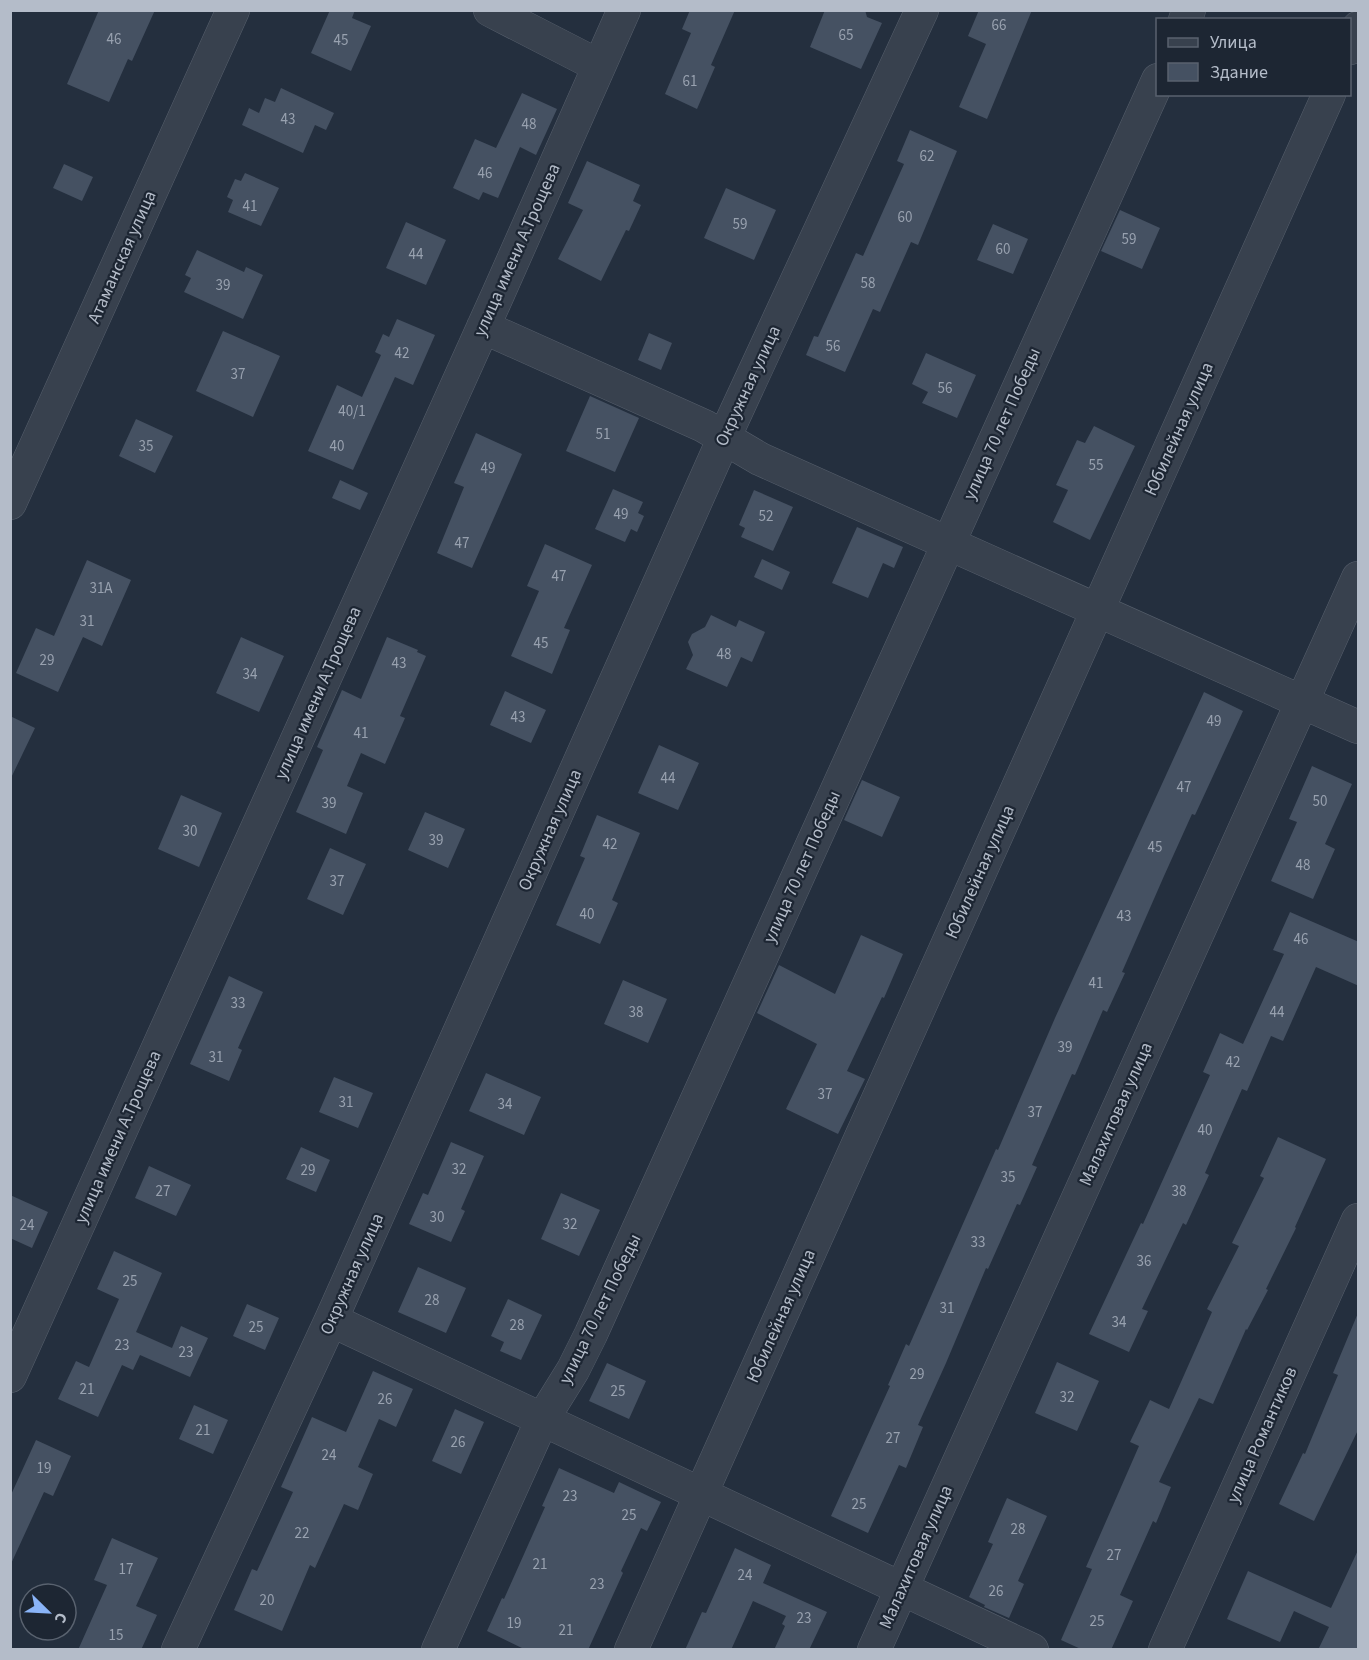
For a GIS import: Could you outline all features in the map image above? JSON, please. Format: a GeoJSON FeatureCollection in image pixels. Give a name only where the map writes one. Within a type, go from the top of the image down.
{"type":"FeatureCollection","features":[{"type":"Feature","properties":{"kind":"street","name":"Атаманская улица"},"geometry":{"type":"LineString","coordinates":[[10,503],[233,10]]}},
{"type":"Feature","properties":{"kind":"street"},"geometry":{"type":"LineString","coordinates":[[490,10],[599,66]]}},
{"type":"Feature","properties":{"kind":"street","name":"улица имени А.Трощева"},"geometry":{"type":"LineString","coordinates":[[10,1376],[624,10]]}},
{"type":"Feature","properties":{"kind":"street","name":"Окружная улица"},"geometry":{"type":"LineString","coordinates":[[178,1650],[332,1320],[724,438],[922,10]]}},
{"type":"Feature","properties":{"kind":"street"},"geometry":{"type":"LineString","coordinates":[[1351,46],[1359,28]]}},
{"type":"Feature","properties":{"kind":"street","name":"улица 70 лет Победы"},"geometry":{"type":"LineString","coordinates":[[438,1650],[542,1420],[573,1370],[591,1334],[1156,84]]}},
{"type":"Feature","properties":{"kind":"street","name":"Юбилейная улица"},"geometry":{"type":"LineString","coordinates":[[631,1650],[1328,96]]}},
{"type":"Feature","properties":{"kind":"street"},"geometry":{"type":"LineString","coordinates":[[483,327],[704,426],[760,459],[1359,727]]}},
{"type":"Feature","properties":{"kind":"street","name":"Малахитовая улица"},"geometry":{"type":"LineString","coordinates":[[874,1650],[1359,578]]}},
{"type":"Feature","properties":{"kind":"street","name":"улица Романтиков"},"geometry":{"type":"LineString","coordinates":[[1165,1650],[1359,1220]]}},
{"type":"Feature","properties":{"kind":"street"},"geometry":{"type":"LineString","coordinates":[[332,1320],[1032,1650]]}},
{"type":"Feature","properties":{"kind":"building"},"geometry":{"type":"Polygon","coordinates":[[[99,10],[155,10],[132,61],[128,59],[109,102],[67,84],[99,10]]]}},
{"type":"Feature","properties":{"kind":"building"},"geometry":{"type":"Polygon","coordinates":[[[330,10],[355,10],[352,18],[371,26],[351,71],[311,53],[330,10]]]}},
{"type":"Feature","properties":{"kind":"building"},"geometry":{"type":"Polygon","coordinates":[[[690,10],[735,10],[711,65],[715,67],[697,109],[665,94],[691,33],[682,29],[690,10]]]}},
{"type":"Feature","properties":{"kind":"building"},"geometry":{"type":"Polygon","coordinates":[[[825,10],[865,10],[867,17],[882,23],[861,69],[810,47],[825,10]]]}},
{"type":"Feature","properties":{"kind":"building"},"geometry":{"type":"Polygon","coordinates":[[[979,10],[1032,10],[987,119],[959,107],[986,44],[968,36],[979,10]]]}},
{"type":"Feature","properties":{"kind":"building"},"geometry":{"type":"Polygon","coordinates":[[[281,88],[334,113],[326,130],[315,125],[303,153],[242,125],[249,108],[259,113],[265,98],[275,102],[281,88]]]}},
{"type":"Feature","properties":{"kind":"building"},"geometry":{"type":"Polygon","coordinates":[[[522,93],[557,109],[536,155],[520,147],[498,198],[483,192],[479,200],[453,188],[475,139],[496,148],[522,93]]]}},
{"type":"Feature","properties":{"kind":"building"},"geometry":{"type":"Polygon","coordinates":[[[910,130],[957,151],[918,245],[911,242],[880,312],[873,309],[845,372],[806,355],[814,336],[818,337],[856,253],[863,256],[904,164],[897,161],[910,130]]]}},
{"type":"Feature","properties":{"kind":"building"},"geometry":{"type":"Polygon","coordinates":[[[587,161],[640,185],[633,201],[641,205],[601,281],[558,259],[583,210],[568,203],[587,161]]]}},
{"type":"Feature","properties":{"kind":"building"},"geometry":{"type":"Polygon","coordinates":[[[64,164],[93,177],[82,201],[53,188],[64,164]]]}},
{"type":"Feature","properties":{"kind":"building"},"geometry":{"type":"Polygon","coordinates":[[[245,173],[279,188],[261,226],[228,212],[233,200],[227,197],[235,179],[241,181],[245,173]]]}},
{"type":"Feature","properties":{"kind":"building"},"geometry":{"type":"Polygon","coordinates":[[[726,188],[776,210],[754,260],[704,238],[726,188]]]}},
{"type":"Feature","properties":{"kind":"building"},"geometry":{"type":"Polygon","coordinates":[[[1120,210],[1160,228],[1142,269],[1101,251],[1120,210]]]}},
{"type":"Feature","properties":{"kind":"building"},"geometry":{"type":"Polygon","coordinates":[[[406,222],[446,240],[426,285],[386,268],[406,222]]]}},
{"type":"Feature","properties":{"kind":"building"},"geometry":{"type":"Polygon","coordinates":[[[993,224],[1028,239],[1013,274],[977,260],[993,224]]]}},
{"type":"Feature","properties":{"kind":"building"},"geometry":{"type":"Polygon","coordinates":[[[197,250],[244,272],[246,267],[263,275],[243,319],[184,292],[191,278],[185,275],[197,250]]]}},
{"type":"Feature","properties":{"kind":"building"},"geometry":{"type":"Polygon","coordinates":[[[397,319],[435,335],[413,385],[395,377],[353,470],[308,451],[337,385],[362,397],[381,355],[375,352],[383,334],[389,337],[397,319]]]}},
{"type":"Feature","properties":{"kind":"building"},"geometry":{"type":"Polygon","coordinates":[[[223,331],[280,356],[253,417],[196,391],[223,331]]]}},
{"type":"Feature","properties":{"kind":"building"},"geometry":{"type":"Polygon","coordinates":[[[649,333],[672,343],[661,370],[638,360],[649,333]]]}},
{"type":"Feature","properties":{"kind":"building"},"geometry":{"type":"Polygon","coordinates":[[[926,353],[976,375],[957,418],[922,403],[928,392],[912,384],[926,353]]]}},
{"type":"Feature","properties":{"kind":"building"},"geometry":{"type":"Polygon","coordinates":[[[590,396],[639,418],[615,472],[566,451],[590,396]]]}},
{"type":"Feature","properties":{"kind":"building"},"geometry":{"type":"Polygon","coordinates":[[[136,419],[173,436],[155,473],[119,456],[136,419]]]}},
{"type":"Feature","properties":{"kind":"building"},"geometry":{"type":"Polygon","coordinates":[[[1094,426],[1135,446],[1090,540],[1053,522],[1068,490],[1056,485],[1077,440],[1085,443],[1094,426]]]}},
{"type":"Feature","properties":{"kind":"building"},"geometry":{"type":"Polygon","coordinates":[[[476,433],[522,454],[472,568],[437,553],[464,487],[454,483],[476,433]]]}},
{"type":"Feature","properties":{"kind":"building"},"geometry":{"type":"Polygon","coordinates":[[[340,480],[368,493],[360,510],[332,498],[340,480]]]}},
{"type":"Feature","properties":{"kind":"building"},"geometry":{"type":"Polygon","coordinates":[[[613,489],[643,502],[638,513],[644,516],[637,532],[631,529],[625,542],[595,529],[613,489]]]}},
{"type":"Feature","properties":{"kind":"building"},"geometry":{"type":"Polygon","coordinates":[[[754,490],[793,507],[773,551],[741,537],[745,528],[739,525],[754,490]]]}},
{"type":"Feature","properties":{"kind":"building"},"geometry":{"type":"Polygon","coordinates":[[[857,527],[903,547],[894,568],[883,563],[868,598],[832,583],[857,527]]]}},
{"type":"Feature","properties":{"kind":"building"},"geometry":{"type":"Polygon","coordinates":[[[545,544],[592,565],[564,628],[570,630],[552,674],[511,656],[539,591],[527,586],[545,544]]]}},
{"type":"Feature","properties":{"kind":"building"},"geometry":{"type":"Polygon","coordinates":[[[762,559],[790,572],[782,590],[754,577],[762,559]]]}},
{"type":"Feature","properties":{"kind":"building"},"geometry":{"type":"Polygon","coordinates":[[[87,560],[131,580],[102,646],[83,637],[58,692],[16,673],[36,628],[54,636],[87,560]]]}},
{"type":"Feature","properties":{"kind":"building"},"geometry":{"type":"Polygon","coordinates":[[[711,615],[736,627],[739,620],[765,632],[752,662],[741,657],[727,687],[686,669],[693,655],[688,642],[692,634],[705,627],[711,615]]]}},
{"type":"Feature","properties":{"kind":"building"},"geometry":{"type":"Polygon","coordinates":[[[241,637],[284,656],[259,712],[216,693],[241,637]]]}},
{"type":"Feature","properties":{"kind":"building"},"geometry":{"type":"Polygon","coordinates":[[[387,637],[418,650],[417,652],[426,656],[400,716],[405,718],[385,764],[361,753],[347,786],[363,793],[346,834],[296,812],[323,750],[317,747],[342,690],[361,699],[387,637]]]}},
{"type":"Feature","properties":{"kind":"building"},"geometry":{"type":"Polygon","coordinates":[[[505,691],[546,710],[531,743],[490,725],[505,691]]]}},
{"type":"Feature","properties":{"kind":"building"},"geometry":{"type":"Polygon","coordinates":[[[1204,692],[1243,711],[1195,815],[1192,814],[1122,972],[1125,973],[1107,1012],[1103,1010],[1075,1075],[1072,1074],[1032,1165],[1037,1167],[1020,1205],[1017,1204],[988,1269],[986,1268],[918,1425],[923,1427],[906,1468],[899,1465],[868,1533],[831,1516],[890,1386],[888,1385],[906,1344],[909,1346],[1204,692]]]}},
{"type":"Feature","properties":{"kind":"building"},"geometry":{"type":"Polygon","coordinates":[[[10,716],[35,728],[10,780],[10,716]]]}},
{"type":"Feature","properties":{"kind":"building"},"geometry":{"type":"Polygon","coordinates":[[[659,745],[699,763],[678,810],[638,793],[659,745]]]}},
{"type":"Feature","properties":{"kind":"building"},"geometry":{"type":"Polygon","coordinates":[[[1312,766],[1352,784],[1325,844],[1335,849],[1313,899],[1271,881],[1297,822],[1289,819],[1312,766]]]}},
{"type":"Feature","properties":{"kind":"building"},"geometry":{"type":"Polygon","coordinates":[[[862,780],[900,797],[882,837],[844,820],[862,780]]]}},
{"type":"Feature","properties":{"kind":"building"},"geometry":{"type":"Polygon","coordinates":[[[181,795],[222,813],[199,867],[158,849],[181,795]]]}},
{"type":"Feature","properties":{"kind":"building"},"geometry":{"type":"Polygon","coordinates":[[[425,812],[465,829],[448,868],[408,850],[425,812]]]}},
{"type":"Feature","properties":{"kind":"building"},"geometry":{"type":"Polygon","coordinates":[[[597,815],[640,833],[612,900],[618,903],[600,944],[556,925],[585,858],[580,856],[597,815]]]}},
{"type":"Feature","properties":{"kind":"building"},"geometry":{"type":"Polygon","coordinates":[[[330,848],[366,864],[343,915],[307,899],[330,848]]]}},
{"type":"Feature","properties":{"kind":"building"},"geometry":{"type":"Polygon","coordinates":[[[1290,912],[1359,942],[1359,986],[1316,967],[1283,1041],[1271,1036],[1247,1091],[1242,1089],[1205,1173],[1209,1175],[1186,1225],[1183,1223],[1142,1309],[1148,1311],[1129,1352],[1089,1334],[1141,1223],[1143,1224],[1210,1075],[1203,1072],[1220,1033],[1243,1044],[1284,954],[1273,950],[1290,912]]]}},
{"type":"Feature","properties":{"kind":"building"},"geometry":{"type":"Polygon","coordinates":[[[861,935],[903,954],[884,998],[882,997],[847,1071],[865,1079],[838,1134],[786,1109],[817,1044],[757,1013],[779,965],[835,994],[861,935]]]}},
{"type":"Feature","properties":{"kind":"building"},"geometry":{"type":"Polygon","coordinates":[[[229,976],[263,992],[238,1048],[242,1050],[229,1081],[190,1064],[229,976]]]}},
{"type":"Feature","properties":{"kind":"building"},"geometry":{"type":"Polygon","coordinates":[[[623,980],[667,999],[648,1043],[604,1024],[623,980]]]}},
{"type":"Feature","properties":{"kind":"building"},"geometry":{"type":"Polygon","coordinates":[[[486,1073],[541,1097],[524,1135],[469,1111],[486,1073]]]}},
{"type":"Feature","properties":{"kind":"building"},"geometry":{"type":"Polygon","coordinates":[[[334,1077],[373,1093],[358,1128],[319,1112],[334,1077]]]}},
{"type":"Feature","properties":{"kind":"building"},"geometry":{"type":"Polygon","coordinates":[[[1278,1137],[1326,1159],[1266,1289],[1268,1290],[1246,1329],[1213,1404],[1199,1398],[1159,1482],[1171,1487],[1156,1523],[1153,1521],[1120,1595],[1133,1601],[1111,1650],[1083,1650],[1061,1640],[1092,1569],[1086,1567],[1139,1446],[1130,1442],[1150,1400],[1169,1409],[1212,1312],[1207,1309],[1239,1246],[1232,1243],[1264,1178],[1260,1176],[1278,1137]]]}},
{"type":"Feature","properties":{"kind":"building"},"geometry":{"type":"Polygon","coordinates":[[[451,1142],[484,1156],[461,1209],[465,1211],[451,1242],[409,1224],[423,1193],[428,1195],[451,1142]]]}},
{"type":"Feature","properties":{"kind":"building"},"geometry":{"type":"Polygon","coordinates":[[[301,1147],[330,1160],[316,1192],[286,1179],[301,1147]]]}},
{"type":"Feature","properties":{"kind":"building"},"geometry":{"type":"Polygon","coordinates":[[[149,1166],[191,1185],[176,1216],[135,1198],[149,1166]]]}},
{"type":"Feature","properties":{"kind":"building"},"geometry":{"type":"Polygon","coordinates":[[[561,1193],[600,1210],[579,1256],[541,1239],[561,1193]]]}},
{"type":"Feature","properties":{"kind":"building"},"geometry":{"type":"Polygon","coordinates":[[[10,1195],[48,1212],[32,1248],[10,1238],[10,1195]]]}},
{"type":"Feature","properties":{"kind":"building"},"geometry":{"type":"Polygon","coordinates":[[[114,1251],[162,1273],[136,1332],[172,1348],[181,1326],[208,1338],[190,1377],[140,1355],[133,1370],[122,1365],[98,1417],[58,1399],[76,1361],[89,1367],[119,1299],[97,1289],[114,1251]]]}},
{"type":"Feature","properties":{"kind":"building"},"geometry":{"type":"Polygon","coordinates":[[[418,1267],[466,1288],[446,1333],[398,1312],[418,1267]]]}},
{"type":"Feature","properties":{"kind":"building"},"geometry":{"type":"Polygon","coordinates":[[[508,1299],[542,1315],[521,1360],[500,1351],[504,1342],[491,1336],[508,1299]]]}},
{"type":"Feature","properties":{"kind":"building"},"geometry":{"type":"Polygon","coordinates":[[[247,1304],[279,1318],[265,1350],[233,1336],[247,1304]]]}},
{"type":"Feature","properties":{"kind":"building"},"geometry":{"type":"Polygon","coordinates":[[[1358,1313],[1359,1428],[1314,1521],[1279,1504],[1303,1453],[1305,1454],[1338,1375],[1333,1373],[1358,1313]]]}},
{"type":"Feature","properties":{"kind":"building"},"geometry":{"type":"Polygon","coordinates":[[[1057,1362],[1099,1381],[1077,1431],[1035,1413],[1057,1362]]]}},
{"type":"Feature","properties":{"kind":"building"},"geometry":{"type":"Polygon","coordinates":[[[607,1363],[646,1381],[629,1419],[589,1401],[607,1363]]]}},
{"type":"Feature","properties":{"kind":"building"},"geometry":{"type":"Polygon","coordinates":[[[373,1371],[413,1389],[396,1427],[379,1419],[358,1467],[373,1474],[358,1510],[344,1504],[315,1568],[310,1565],[282,1631],[234,1610],[252,1569],[257,1571],[293,1492],[281,1487],[312,1417],[346,1432],[373,1371]]]}},
{"type":"Feature","properties":{"kind":"building"},"geometry":{"type":"Polygon","coordinates":[[[194,1405],[228,1420],[213,1454],[179,1439],[194,1405]]]}},
{"type":"Feature","properties":{"kind":"building"},"geometry":{"type":"Polygon","coordinates":[[[455,1409],[484,1422],[461,1474],[432,1461],[455,1409]]]}},
{"type":"Feature","properties":{"kind":"building"},"geometry":{"type":"Polygon","coordinates":[[[36,1440],[71,1456],[53,1496],[44,1492],[10,1566],[10,1497],[36,1440]]]}},
{"type":"Feature","properties":{"kind":"building"},"geometry":{"type":"Polygon","coordinates":[[[559,1468],[614,1493],[619,1482],[661,1502],[647,1531],[641,1528],[588,1650],[526,1650],[487,1631],[502,1598],[504,1599],[545,1507],[542,1506],[559,1468]]]}},
{"type":"Feature","properties":{"kind":"building"},"geometry":{"type":"Polygon","coordinates":[[[1007,1498],[1047,1516],[1018,1581],[1024,1584],[1009,1618],[984,1607],[985,1605],[969,1597],[993,1544],[988,1542],[1007,1498]]]}},
{"type":"Feature","properties":{"kind":"building"},"geometry":{"type":"Polygon","coordinates":[[[112,1538],[158,1558],[136,1606],[157,1615],[141,1650],[78,1650],[107,1585],[94,1580],[112,1538]]]}},
{"type":"Feature","properties":{"kind":"building"},"geometry":{"type":"Polygon","coordinates":[[[735,1548],[771,1565],[763,1583],[827,1612],[809,1650],[774,1650],[785,1626],[782,1624],[786,1616],[753,1601],[731,1650],[685,1650],[702,1612],[706,1613],[735,1548]]]}},
{"type":"Feature","properties":{"kind":"building"},"geometry":{"type":"Polygon","coordinates":[[[1359,1548],[1359,1650],[1318,1650],[1329,1627],[1294,1611],[1280,1642],[1227,1619],[1248,1571],[1331,1608],[1359,1548]]]}}]}
